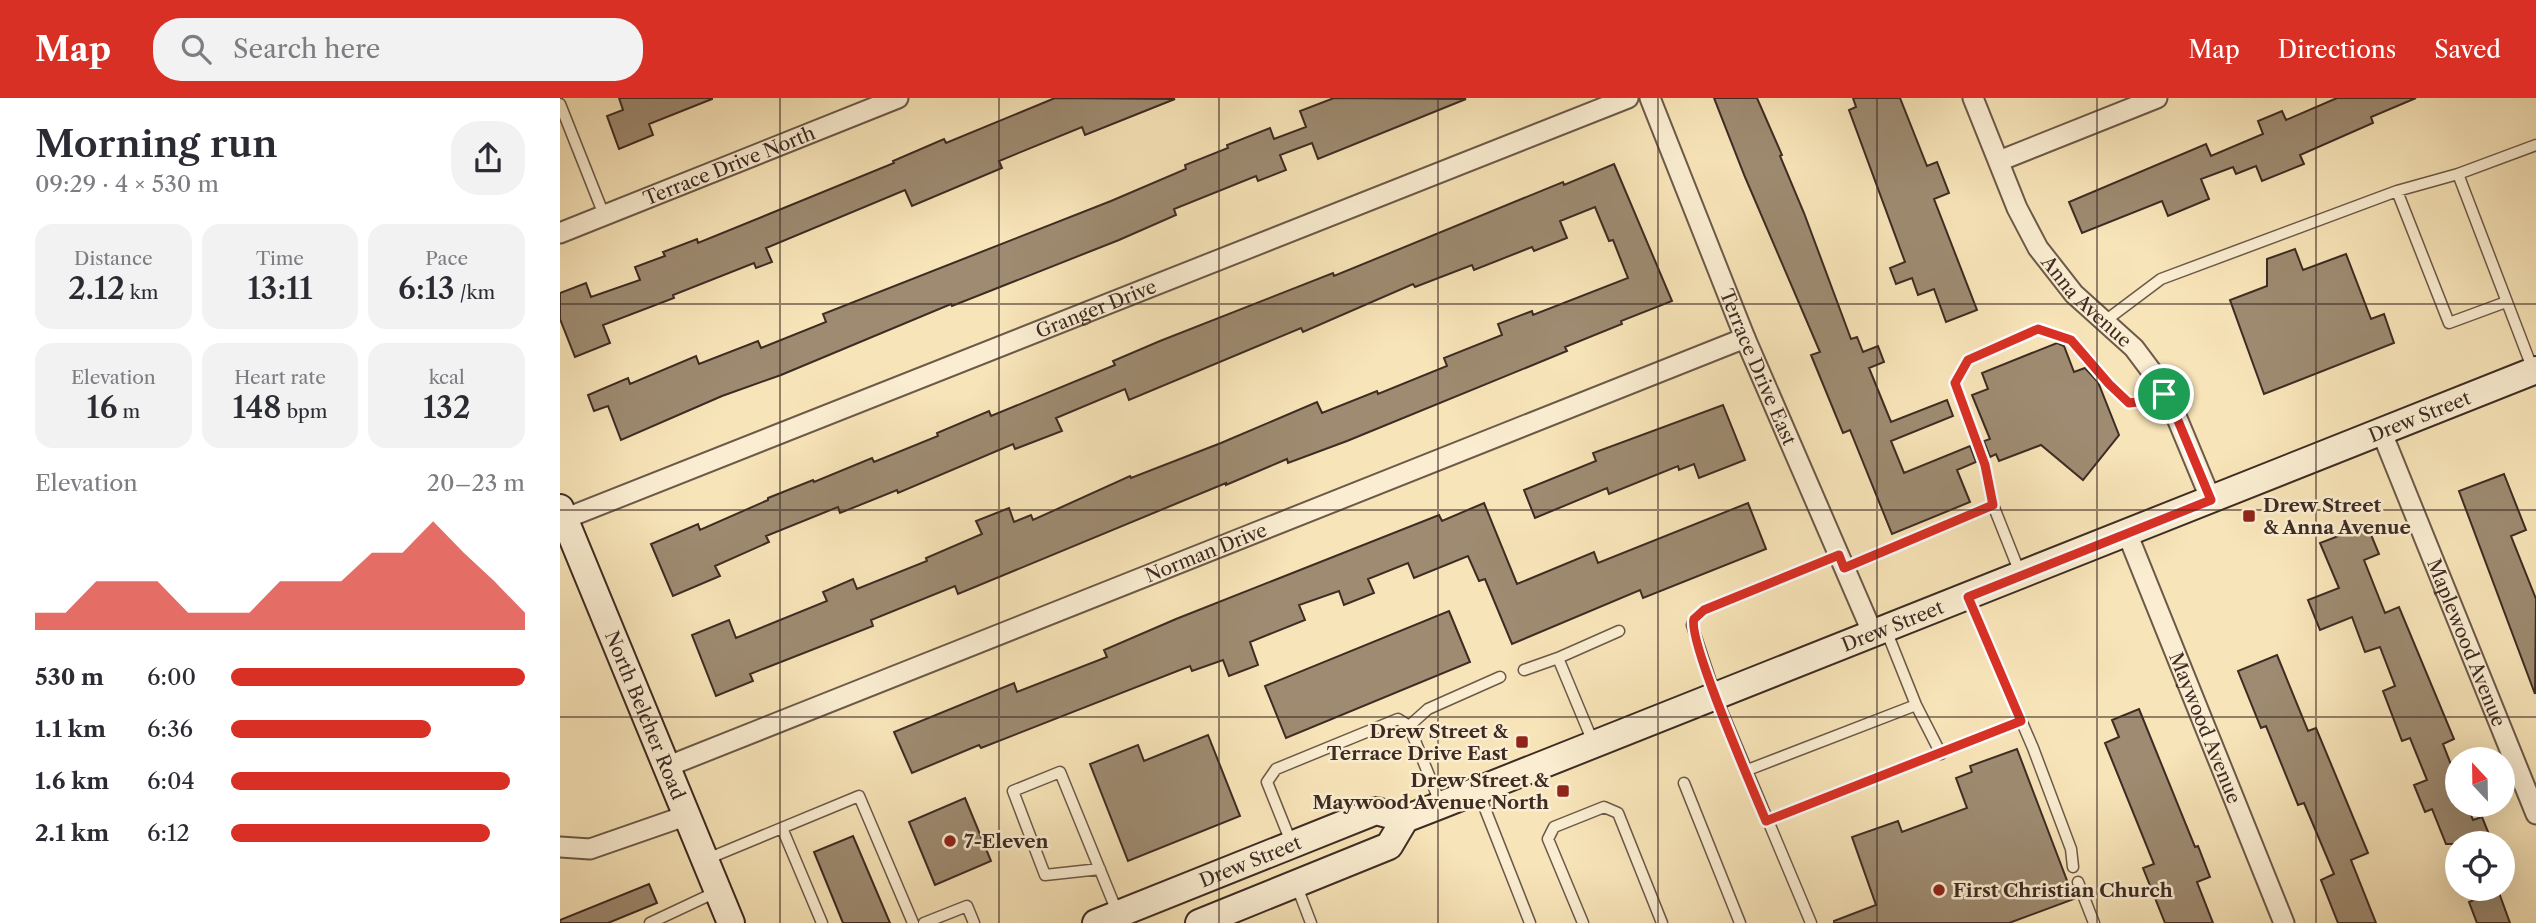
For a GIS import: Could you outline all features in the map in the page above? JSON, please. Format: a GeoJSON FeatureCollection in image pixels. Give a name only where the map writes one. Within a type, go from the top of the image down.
{"type":"FeatureCollection","features":[{"type":"Feature","properties":{"kind":"main road","name":"Drew Street"},"geometry":{"type":"LineString","coordinates":[[1107,919],[1376,811],[1405,819],[1478,791],[2535,371]]}},
{"type":"Feature","properties":{"kind":"main road","name":"North Belcher Road"},"geometry":{"type":"LineString","coordinates":[[562,513],[731,923]]}},
{"type":"Feature","properties":{"kind":"main road","name":"Drew Street"},"geometry":{"type":"LineString","coordinates":[[1199,923],[1389,846],[1405,819]]}},
{"type":"Feature","properties":{"kind":"street","name":"Terrace Drive North"},"geometry":{"type":"LineString","coordinates":[[560,233],[898,98]]}},
{"type":"Feature","properties":{"kind":"street","name":"Granger Drive"},"geometry":{"type":"LineString","coordinates":[[562,513],[1628,98]]}},
{"type":"Feature","properties":{"kind":"street","name":"Terrace Drive East"},"geometry":{"type":"LineString","coordinates":[[1650,98],[1745,338],[1841,562],[1879,632]]}},
{"type":"Feature","properties":{"kind":"street","name":"Anna Avenue"},"geometry":{"type":"LineString","coordinates":[[1973,98],[2017,208],[2038,248],[2074,294],[2134,348],[2155,376],[2174,411],[2211,500]]}},
{"type":"Feature","properties":{"kind":"street"},"geometry":{"type":"LineString","coordinates":[[1999,161],[2157,98]]}},
{"type":"Feature","properties":{"kind":"street","name":"Norman Drive"},"geometry":{"type":"LineString","coordinates":[[666,767],[1745,338]]}},
{"type":"Feature","properties":{"kind":"street","name":"Maplewood Avenue"},"geometry":{"type":"LineString","coordinates":[[2382,433],[2536,814]]}},
{"type":"Feature","properties":{"kind":"street","name":"Maywood Avenue"},"geometry":{"type":"LineString","coordinates":[[2127,533],[2284,923]]}},
{"type":"Feature","properties":{"kind":"street"},"geometry":{"type":"LineString","coordinates":[[560,847],[590,849],[685,816]]}},
{"type":"Feature","properties":{"kind":"lane"},"geometry":{"type":"LineString","coordinates":[[560,104],[604,215]]}},
{"type":"Feature","properties":{"kind":"lane"},"geometry":{"type":"LineString","coordinates":[[2105,321],[2161,279],[2397,191],[2458,174],[2536,145]]}},
{"type":"Feature","properties":{"kind":"lane"},"geometry":{"type":"LineString","coordinates":[[2458,174],[2535,371]]}},
{"type":"Feature","properties":{"kind":"lane"},"geometry":{"type":"LineString","coordinates":[[2397,191],[2449,323],[2506,302]]}},
{"type":"Feature","properties":{"kind":"lane"},"geometry":{"type":"LineString","coordinates":[[2021,576],[1993,505],[1985,465],[1955,383],[1968,360],[2038,329],[2071,340],[2129,403],[2164,394]]}},
{"type":"Feature","properties":{"kind":"lane"},"geometry":{"type":"LineString","coordinates":[[1811,923],[1716,697],[1692,632],[1694,619],[1704,610],[1993,505]]}},
{"type":"Feature","properties":{"kind":"lane"},"geometry":{"type":"LineString","coordinates":[[1968,597],[2021,721],[2071,849],[2073,867]]}},
{"type":"Feature","properties":{"kind":"lane"},"geometry":{"type":"LineString","coordinates":[[1524,670],[1619,631]]}},
{"type":"Feature","properties":{"kind":"lane"},"geometry":{"type":"LineString","coordinates":[[1879,632],[1941,754]]}},
{"type":"Feature","properties":{"kind":"lane"},"geometry":{"type":"LineString","coordinates":[[1558,658],[1594,746]]}},
{"type":"Feature","properties":{"kind":"lane"},"geometry":{"type":"LineString","coordinates":[[1409,726],[1428,709],[1500,677]]}},
{"type":"Feature","properties":{"kind":"lane"},"geometry":{"type":"LineString","coordinates":[[1745,771],[1916,705]]}},
{"type":"Feature","properties":{"kind":"lane"},"geometry":{"type":"LineString","coordinates":[[1292,844],[1268,782],[1276,769],[1398,719],[1409,726],[1441,805]]}},
{"type":"Feature","properties":{"kind":"lane"},"geometry":{"type":"LineString","coordinates":[[1766,821],[2021,721]]}},
{"type":"Feature","properties":{"kind":"lane"},"geometry":{"type":"LineString","coordinates":[[1100,869],[1045,874],[1013,791],[1060,772],[1100,869],[1107,919]]}},
{"type":"Feature","properties":{"kind":"lane"},"geometry":{"type":"LineString","coordinates":[[1684,783],[1740,923]]}},
{"type":"Feature","properties":{"kind":"lane"},"geometry":{"type":"LineString","coordinates":[[1478,791],[1530,923]]}},
{"type":"Feature","properties":{"kind":"lane"},"geometry":{"type":"LineString","coordinates":[[704,860],[859,796],[913,923]]}},
{"type":"Feature","properties":{"kind":"lane"},"geometry":{"type":"LineString","coordinates":[[1583,923],[1548,839],[1555,827],[1604,807],[1618,813],[1662,923]]}},
{"type":"Feature","properties":{"kind":"lane"},"geometry":{"type":"LineString","coordinates":[[782,828],[822,923]]}},
{"type":"Feature","properties":{"kind":"lane"},"geometry":{"type":"LineString","coordinates":[[2078,882],[2094,923]]}},
{"type":"Feature","properties":{"kind":"lane"},"geometry":{"type":"LineString","coordinates":[[1296,884],[1311,923]]}},
{"type":"Feature","properties":{"kind":"lane"},"geometry":{"type":"LineString","coordinates":[[650,923],[717,891]]}},
{"type":"Feature","properties":{"kind":"lane"},"geometry":{"type":"LineString","coordinates":[[924,923],[967,906],[974,923]]}},
{"type":"Feature","properties":{"kind":"building"},"geometry":{"type":"Polygon","coordinates":[[[619,98],[712,99],[649,124],[653,135],[619,149],[607,116],[623,110],[619,98]]]}},
{"type":"Feature","properties":{"kind":"building"},"geometry":{"type":"Polygon","coordinates":[[[1055,98],[1175,99],[1085,135],[1082,127],[999,161],[1002,168],[912,206],[905,190],[766,248],[772,262],[756,268],[754,263],[603,325],[610,343],[575,357],[560,319],[560,293],[586,283],[591,297],[640,280],[635,267],[665,256],[663,252],[697,239],[698,243],[894,163],[893,161],[944,139],[946,143],[1055,98]]]}},
{"type":"Feature","properties":{"kind":"building"},"geometry":{"type":"Polygon","coordinates":[[[1334,98],[1466,99],[1318,159],[1312,143],[1280,155],[1286,170],[1258,181],[1256,176],[1174,209],[1176,215],[1119,240],[952,306],[951,304],[781,375],[722,396],[621,440],[608,406],[594,411],[588,395],[628,378],[630,384],[696,356],[699,364],[758,341],[761,348],[826,322],[823,314],[1111,201],[1186,169],[1185,165],[1228,148],[1227,145],[1270,128],[1274,139],[1306,127],[1300,111],[1334,98]]]}},
{"type":"Feature","properties":{"kind":"building"},"geometry":{"type":"Polygon","coordinates":[[[1714,98],[1757,98],[1782,155],[1780,156],[1851,339],[1857,337],[1863,352],[1878,346],[1884,362],[1869,368],[1891,422],[1947,400],[1953,416],[1891,441],[1904,473],[1970,446],[1976,462],[1957,470],[1970,502],[1892,534],[1850,430],[1843,433],[1811,355],[1820,352],[1714,98]]]}},
{"type":"Feature","properties":{"kind":"building"},"geometry":{"type":"Polygon","coordinates":[[[1853,98],[1900,98],[1927,166],[1937,162],[1949,193],[1934,199],[1977,310],[1946,322],[1934,289],[1918,295],[1912,278],[1896,284],[1890,268],[1905,262],[1849,110],[1856,107],[1853,98]]]}},
{"type":"Feature","properties":{"kind":"building"},"geometry":{"type":"Polygon","coordinates":[[[2337,98],[2416,98],[2371,117],[2373,123],[2300,155],[2304,164],[2262,181],[2256,166],[2236,174],[2233,167],[2201,179],[2209,199],[2168,216],[2162,201],[2082,233],[2069,202],[2206,144],[2211,156],[2263,134],[2258,121],[2282,111],[2286,120],[2337,98]]]}},
{"type":"Feature","properties":{"kind":"building"},"geometry":{"type":"Polygon","coordinates":[[[1614,164],[1672,301],[1565,347],[1567,351],[1347,441],[1288,463],[1287,459],[958,594],[955,586],[871,620],[873,626],[750,674],[753,681],[716,696],[692,635],[729,620],[736,638],[827,601],[823,592],[853,579],[857,589],[927,561],[926,558],[982,534],[976,521],[1009,508],[1014,522],[1031,515],[1033,520],[1130,476],[1131,478],[1221,443],[1317,402],[1322,413],[1447,366],[1444,358],[1502,335],[1498,324],[1532,311],[1533,315],[1628,278],[1613,240],[1609,241],[1595,207],[1560,221],[1567,238],[1534,251],[1532,247],[1474,270],[1472,265],[1415,287],[1413,284],[1303,332],[1301,328],[1129,400],[1125,389],[1056,418],[1062,431],[1015,449],[1013,444],[898,493],[897,490],[840,513],[838,507],[766,536],[769,542],[715,566],[720,576],[673,596],[651,544],[698,524],[700,530],[768,498],[872,458],[874,462],[938,436],[937,433],[989,411],[991,416],[1115,365],[1113,361],[1160,341],[1333,273],[1334,276],[1563,182],[1564,185],[1614,164]]]}},
{"type":"Feature","properties":{"kind":"building"},"geometry":{"type":"Polygon","coordinates":[[[2295,249],[2303,270],[2346,254],[2371,319],[2384,314],[2394,343],[2264,394],[2230,300],[2267,286],[2267,259],[2295,249]]]}},
{"type":"Feature","properties":{"kind":"building"},"geometry":{"type":"Polygon","coordinates":[[[2057,343],[2064,346],[2074,372],[2085,368],[2098,382],[2119,435],[2083,480],[2041,445],[1999,461],[1996,454],[1990,457],[1984,441],[1990,439],[1972,395],[1988,389],[1982,373],[2057,343]]]}},
{"type":"Feature","properties":{"kind":"building"},"geometry":{"type":"Polygon","coordinates":[[[1723,405],[1745,460],[1699,478],[1694,464],[1679,470],[1678,466],[1609,494],[1607,488],[1535,518],[1524,490],[1596,461],[1593,453],[1723,405]]]}},
{"type":"Feature","properties":{"kind":"building"},"geometry":{"type":"Polygon","coordinates":[[[2504,474],[2526,530],[2511,536],[2536,599],[2535,694],[2459,491],[2504,474]]]}},
{"type":"Feature","properties":{"kind":"building"},"geometry":{"type":"Polygon","coordinates":[[[1484,503],[1517,584],[1594,552],[1598,563],[1748,503],[1766,549],[1643,598],[1640,590],[1512,644],[1485,579],[1479,581],[1468,556],[1414,578],[1408,563],[1368,579],[1374,593],[1344,605],[1339,591],[1299,605],[1305,620],[1250,642],[1258,665],[1229,676],[1223,660],[1192,671],[1190,666],[912,773],[894,732],[1014,683],[1017,692],[1107,657],[1104,650],[1176,619],[1439,515],[1442,521],[1484,503]]]}},
{"type":"Feature","properties":{"kind":"building"},"geometry":{"type":"Polygon","coordinates":[[[2367,525],[2379,554],[2364,560],[2385,613],[2399,607],[2454,739],[2443,744],[2445,817],[2472,817],[2473,820],[2482,817],[2488,831],[2445,831],[2445,842],[2432,809],[2425,812],[2414,785],[2427,780],[2410,738],[2402,741],[2383,691],[2395,686],[2380,647],[2365,652],[2352,617],[2320,630],[2308,600],[2339,588],[2320,543],[2367,525]]]}},
{"type":"Feature","properties":{"kind":"building"},"geometry":{"type":"Polygon","coordinates":[[[1449,611],[1470,662],[1286,738],[1265,686],[1449,611]]]}},
{"type":"Feature","properties":{"kind":"building"},"geometry":{"type":"Polygon","coordinates":[[[2277,655],[2308,731],[2316,728],[2368,853],[2351,860],[2376,923],[2338,923],[2321,880],[2334,874],[2304,803],[2298,805],[2266,726],[2261,728],[2238,671],[2277,655]]]}},
{"type":"Feature","properties":{"kind":"building"},"geometry":{"type":"Polygon","coordinates":[[[2139,709],[2195,847],[2198,846],[2210,877],[2197,882],[2213,923],[2165,923],[2143,868],[2154,864],[2105,743],[2119,737],[2112,720],[2139,709]]]}},
{"type":"Feature","properties":{"kind":"building"},"geometry":{"type":"Polygon","coordinates":[[[1208,735],[1240,816],[1128,861],[1090,764],[1138,745],[1144,761],[1208,735]]]}},
{"type":"Feature","properties":{"kind":"building"},"geometry":{"type":"Polygon","coordinates":[[[2017,749],[2074,899],[2009,923],[1834,923],[1876,905],[1852,837],[1898,821],[1902,832],[1967,808],[1956,778],[1972,772],[1970,766],[2017,749]]]}},
{"type":"Feature","properties":{"kind":"building","name":"7-Eleven"},"geometry":{"type":"Polygon","coordinates":[[[965,798],[991,861],[935,885],[909,822],[965,798]]]}},
{"type":"Feature","properties":{"kind":"building"},"geometry":{"type":"Polygon","coordinates":[[[853,836],[890,923],[843,923],[814,852],[853,836]]]}},
{"type":"Feature","properties":{"kind":"building"},"geometry":{"type":"Polygon","coordinates":[[[649,884],[657,903],[608,923],[560,923],[560,920],[649,884]]]}},
{"type":"Feature","properties":{"kind":"building"},"geometry":{"type":"Polygon","coordinates":[[[2502,901],[2510,923],[2477,923],[2469,902],[2502,901]]]}},
{"type":"Feature","properties":{"kind":"place","name":"Drew Street & Anna Avenue"},"geometry":{"type":"Point","coordinates":[2249,516]}},
{"type":"Feature","properties":{"kind":"place","name":"Drew Street & Terrace Drive East"},"geometry":{"type":"Point","coordinates":[1522,742]}},
{"type":"Feature","properties":{"kind":"place","name":"Drew Street & Maywood Avenue North"},"geometry":{"type":"Point","coordinates":[1563,791]}},
{"type":"Feature","properties":{"kind":"place","name":"7-Eleven"},"geometry":{"type":"Point","coordinates":[950,841]}},
{"type":"Feature","properties":{"kind":"place","name":"First Christian Church"},"geometry":{"type":"Point","coordinates":[1939,890]}},
{"type":"Feature","properties":{"kind":"route"},"geometry":{"type":"LineString","coordinates":[[2038,329],[2071,340],[2129,403],[2164,394],[2174,411],[2211,500],[1968,597],[2021,721],[1766,821],[1692,632],[1694,619],[1698,614],[1839,555],[1844,568],[1993,505],[1985,465],[1955,383],[1968,360],[2038,329]]}}]}
